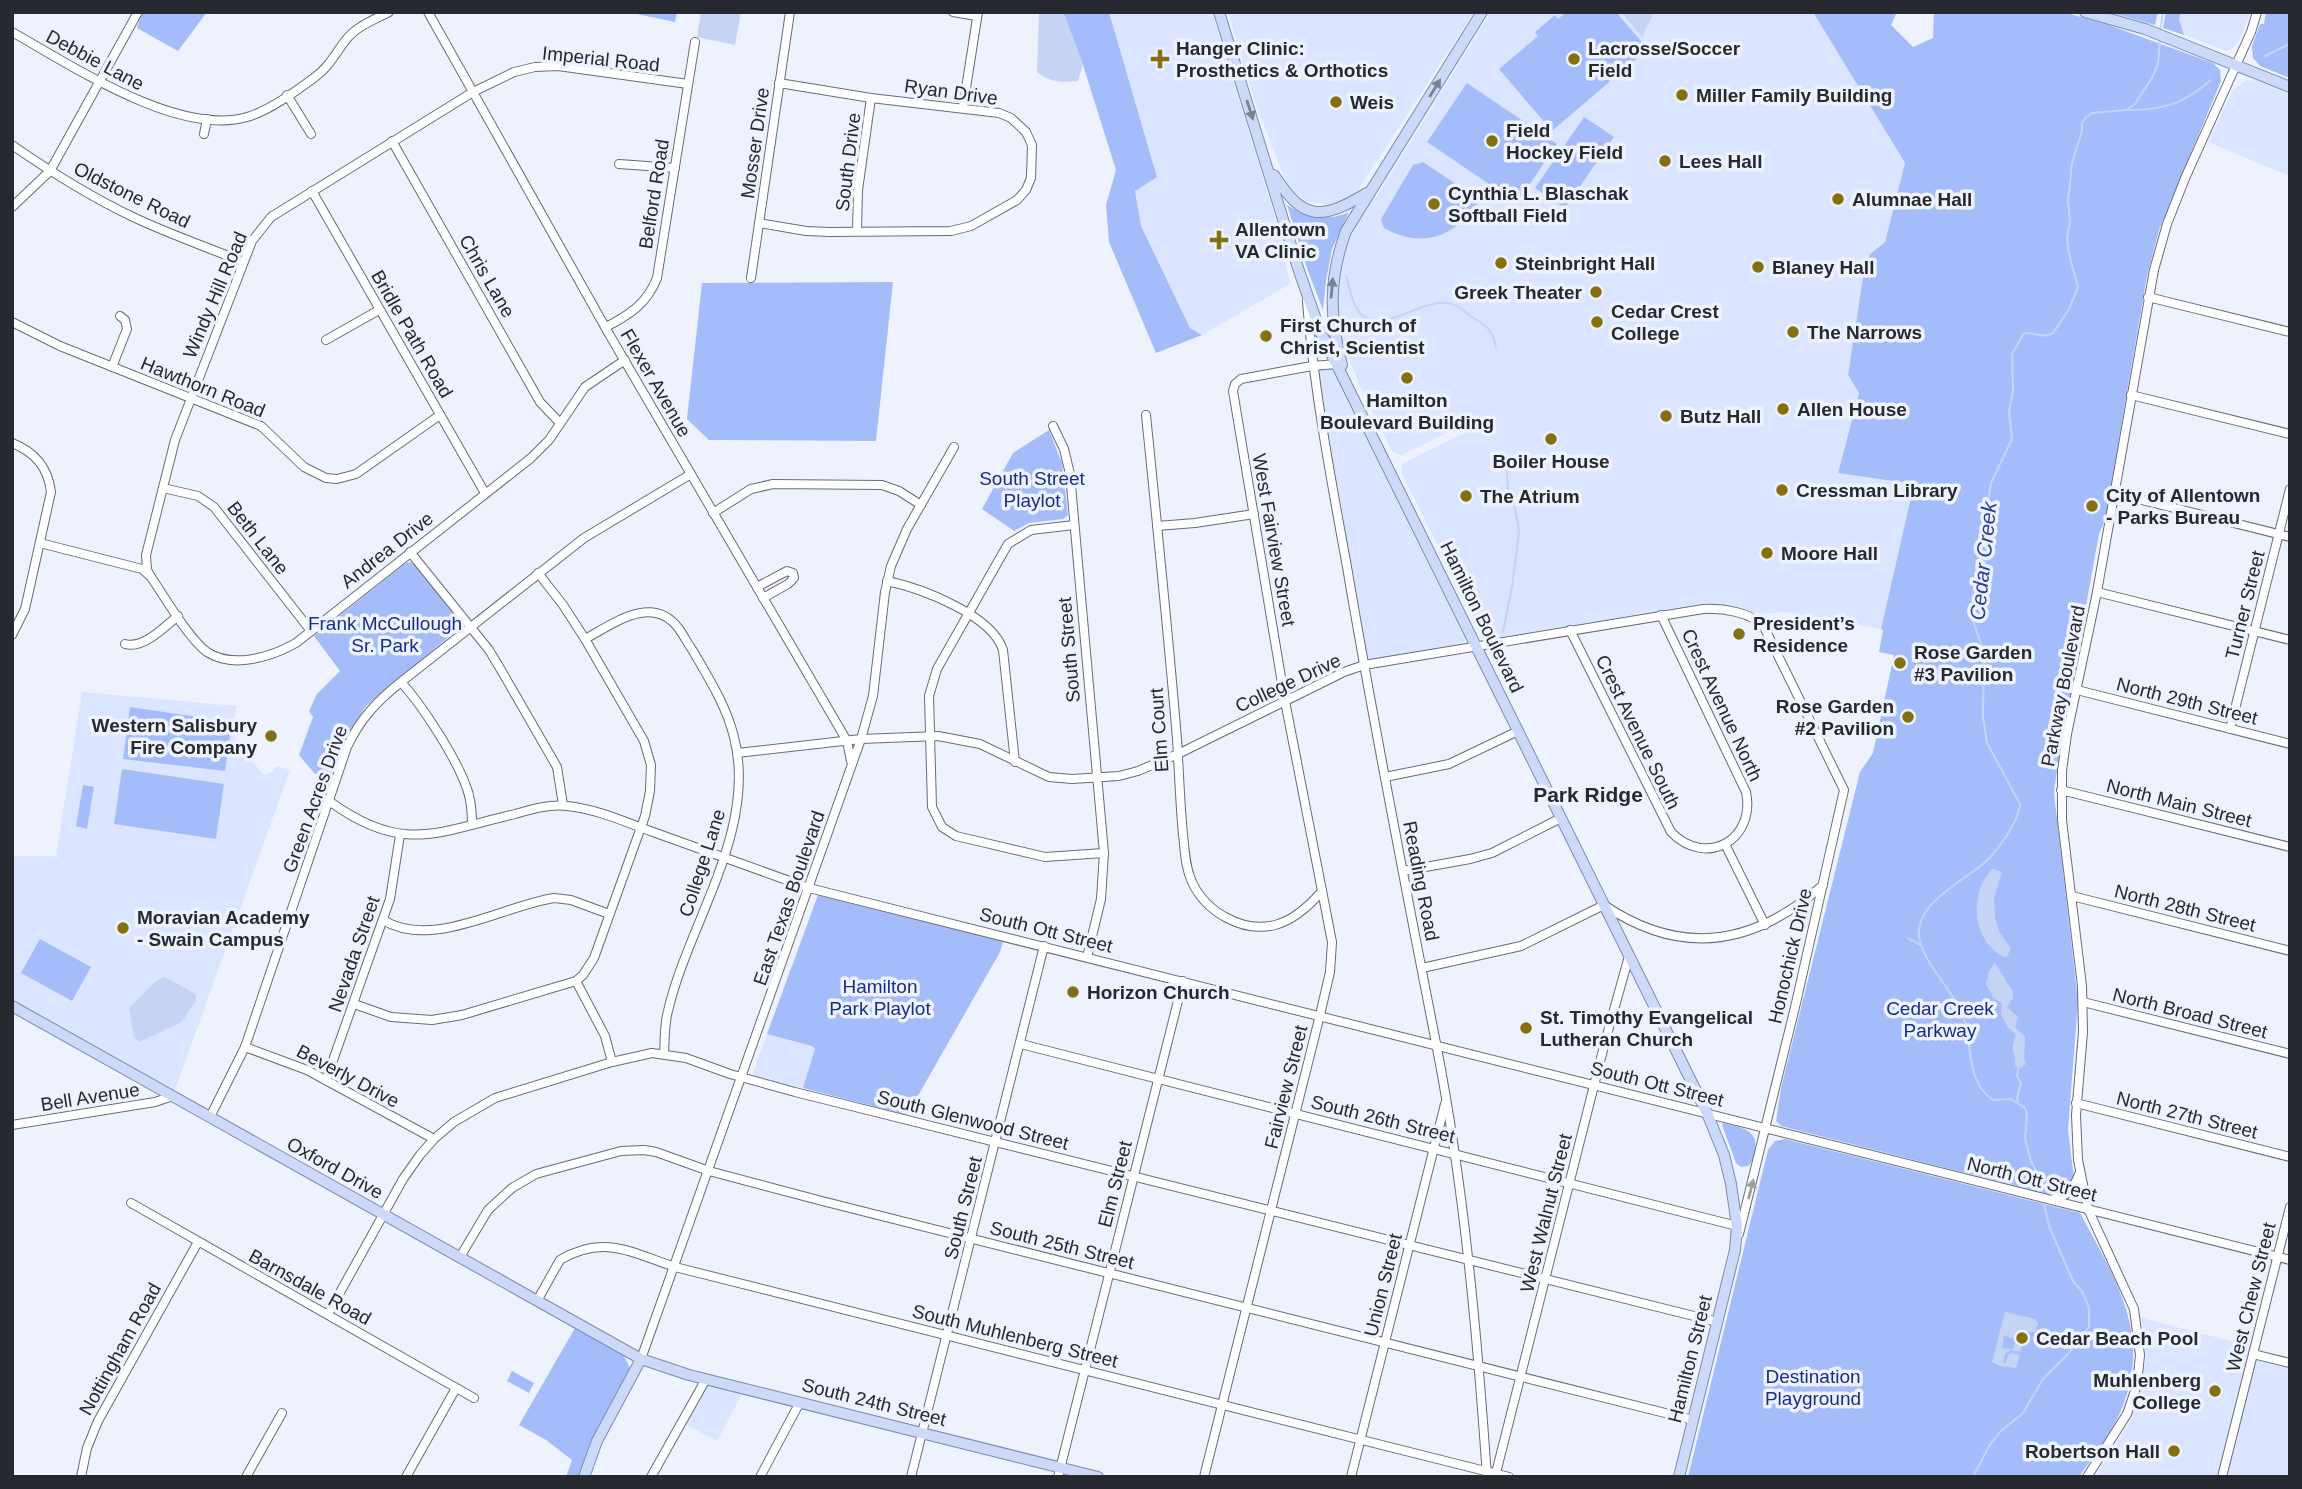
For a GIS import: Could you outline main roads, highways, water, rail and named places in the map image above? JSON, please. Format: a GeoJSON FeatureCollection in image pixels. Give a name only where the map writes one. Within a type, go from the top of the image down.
{"type":"FeatureCollection","features":[{"type":"Feature","properties":{"kind":"main road","name":"Hamilton Boulevard"},"geometry":{"type":"LineString","coordinates":[[1219,12],[1306,294],[1320,331],[1707,1113],[1728,1169],[1737,1226]]}},
{"type":"Feature","properties":{"kind":"main road"},"geometry":{"type":"LineString","coordinates":[[1346,379],[1332,317],[1332,282],[1346,231],[1482,12]]}},
{"type":"Feature","properties":{"kind":"main road"},"geometry":{"type":"LineString","coordinates":[[2085,12],[2177,41],[2290,86]]}},
{"type":"Feature","properties":{"kind":"main road"},"geometry":{"type":"LineString","coordinates":[[1266,163],[1286,193],[1308,210],[1332,212],[1370,192]]}},
{"type":"Feature","properties":{"kind":"main road","name":"Oxford Drive"},"geometry":{"type":"LineString","coordinates":[[12,1006],[642,1359]]}},
{"type":"Feature","properties":{"kind":"main road","name":"Hamilton Street"},"geometry":{"type":"LineString","coordinates":[[1679,1477],[1735,1250],[1737,1226]]}},
{"type":"Feature","properties":{"kind":"main road"},"geometry":{"type":"LineString","coordinates":[[584,1477],[597,1441],[642,1359]]}},
{"type":"Feature","properties":{"kind":"main road","name":"South 24th Street"},"geometry":{"type":"LineString","coordinates":[[642,1359],[706,1379],[923,1432],[1059,1472],[1098,1477]]}},
{"type":"Feature","properties":{"kind":"waterway","name":"Cedar Creek"},"geometry":{"type":"LineString","coordinates":[[2160,32],[2163,12]]}},
{"type":"Feature","properties":{"kind":"waterway","name":"Cedar Creek"},"geometry":{"type":"LineString","coordinates":[[2041,1195],[2025,1138],[2025,1108],[2011,1099],[1993,1100],[1978,1082],[1971,1061],[1963,1016],[1924,952],[1919,929],[1930,906],[1995,852],[2019,811],[2020,804],[1987,743],[1983,717],[1984,652],[1973,621],[1976,589],[1990,541],[1988,502],[1991,483],[2012,439],[2009,412],[2013,390],[2012,354],[2024,333],[2053,333],[2069,309],[2078,287],[2067,237],[2072,163],[2082,123],[2092,113],[2126,110],[2135,104],[2158,64],[2160,41]]}},
{"type":"Feature","properties":{"kind":"waterway"},"geometry":{"type":"LineString","coordinates":[[2265,56],[2290,44]]}},
{"type":"Feature","properties":{"kind":"waterway"},"geometry":{"type":"LineString","coordinates":[[2129,110],[2153,109],[2173,104],[2211,80]]}},
{"type":"Feature","properties":{"kind":"waterway"},"geometry":{"type":"LineString","coordinates":[[1346,276],[1354,303],[1363,316],[1383,320],[1436,303],[1447,303],[1458,307],[1487,327],[1496,348]]}},
{"type":"Feature","properties":{"kind":"waterway"},"geometry":{"type":"LineString","coordinates":[[1503,632],[1519,531],[1508,489],[1506,460]]}},
{"type":"Feature","properties":{"kind":"waterway"},"geometry":{"type":"LineString","coordinates":[[1908,938],[1920,945]]}},
{"type":"Feature","properties":{"kind":"waterway"},"geometry":{"type":"LineString","coordinates":[[2018,1069],[2017,1076],[2021,1083],[2018,1101]]}},
{"type":"Feature","properties":{"kind":"waterway","name":"Cedar Creek"},"geometry":{"type":"LineString","coordinates":[[1973,1477],[1989,1446],[2000,1432],[2023,1413],[2043,1379],[2089,1327],[2089,1308],[2083,1293],[2073,1281],[2049,1226],[2043,1200]]}},
{"type":"Feature","properties":{"kind":"place","name":"Hanger Clinic: Prosthetics & Orthotics"},"geometry":{"type":"Point","coordinates":[1160,59]}},
{"type":"Feature","properties":{"kind":"place","name":"Lacrosse/Soccer Field"},"geometry":{"type":"Point","coordinates":[1574,59]}},
{"type":"Feature","properties":{"kind":"place","name":"Miller Family Building"},"geometry":{"type":"Point","coordinates":[1682,95]}},
{"type":"Feature","properties":{"kind":"place","name":"Weis"},"geometry":{"type":"Point","coordinates":[1336,102]}},
{"type":"Feature","properties":{"kind":"place","name":"Field Hockey Field"},"geometry":{"type":"Point","coordinates":[1492,141]}},
{"type":"Feature","properties":{"kind":"place","name":"Lees Hall"},"geometry":{"type":"Point","coordinates":[1665,161]}},
{"type":"Feature","properties":{"kind":"place","name":"Alumnae Hall"},"geometry":{"type":"Point","coordinates":[1838,199]}},
{"type":"Feature","properties":{"kind":"place","name":"Cynthia L. Blaschak Softball Field"},"geometry":{"type":"Point","coordinates":[1434,204]}},
{"type":"Feature","properties":{"kind":"place","name":"Allentown VA Clinic"},"geometry":{"type":"Point","coordinates":[1219,240]}},
{"type":"Feature","properties":{"kind":"place","name":"Steinbright Hall"},"geometry":{"type":"Point","coordinates":[1501,263]}},
{"type":"Feature","properties":{"kind":"place","name":"Blaney Hall"},"geometry":{"type":"Point","coordinates":[1758,267]}},
{"type":"Feature","properties":{"kind":"place","name":"Greek Theater"},"geometry":{"type":"Point","coordinates":[1596,292]}},
{"type":"Feature","properties":{"kind":"place","name":"Cedar Crest College"},"geometry":{"type":"Point","coordinates":[1597,322]}},
{"type":"Feature","properties":{"kind":"place","name":"The Narrows"},"geometry":{"type":"Point","coordinates":[1793,332]}},
{"type":"Feature","properties":{"kind":"place","name":"First Church of Christ, Scientist"},"geometry":{"type":"Point","coordinates":[1266,336]}},
{"type":"Feature","properties":{"kind":"place","name":"Hamilton Boulevard Building"},"geometry":{"type":"Point","coordinates":[1407,378]}},
{"type":"Feature","properties":{"kind":"place","name":"Allen House"},"geometry":{"type":"Point","coordinates":[1783,409]}},
{"type":"Feature","properties":{"kind":"place","name":"Butz Hall"},"geometry":{"type":"Point","coordinates":[1666,416]}},
{"type":"Feature","properties":{"kind":"place","name":"Boiler House"},"geometry":{"type":"Point","coordinates":[1551,439]}},
{"type":"Feature","properties":{"kind":"place","name":"Cressman Library"},"geometry":{"type":"Point","coordinates":[1782,490]}},
{"type":"Feature","properties":{"kind":"place","name":"The Atrium"},"geometry":{"type":"Point","coordinates":[1466,496]}},
{"type":"Feature","properties":{"kind":"place","name":"City of Allentown - Parks Bureau"},"geometry":{"type":"Point","coordinates":[2092,506]}},
{"type":"Feature","properties":{"kind":"place","name":"Moore Hall"},"geometry":{"type":"Point","coordinates":[1767,553]}},
{"type":"Feature","properties":{"kind":"place","name":"President’s Residence"},"geometry":{"type":"Point","coordinates":[1739,634]}},
{"type":"Feature","properties":{"kind":"place","name":"Rose Garden #3 Pavilion"},"geometry":{"type":"Point","coordinates":[1900,663]}},
{"type":"Feature","properties":{"kind":"place","name":"Rose Garden #2 Pavilion"},"geometry":{"type":"Point","coordinates":[1908,717]}},
{"type":"Feature","properties":{"kind":"place","name":"Western Salisbury Fire Company"},"geometry":{"type":"Point","coordinates":[271,736]}},
{"type":"Feature","properties":{"kind":"place","name":"Moravian Academy - Swain Campus"},"geometry":{"type":"Point","coordinates":[123,928]}},
{"type":"Feature","properties":{"kind":"place","name":"Horizon Church"},"geometry":{"type":"Point","coordinates":[1073,992]}},
{"type":"Feature","properties":{"kind":"place","name":"St. Timothy Evangelical Lutheran Church"},"geometry":{"type":"Point","coordinates":[1526,1028]}},
{"type":"Feature","properties":{"kind":"place","name":"Cedar Beach Pool"},"geometry":{"type":"Point","coordinates":[2022,1338]}},
{"type":"Feature","properties":{"kind":"place","name":"Muhlenberg College"},"geometry":{"type":"Point","coordinates":[2215,1391]}},
{"type":"Feature","properties":{"kind":"place","name":"Robertson Hall"},"geometry":{"type":"Point","coordinates":[2174,1451]}},
{"type":"Feature","properties":{"kind":"district","name":"Park Ridge"},"geometry":{"type":"Point","coordinates":[1588,794]}},
{"type":"Feature","properties":{"kind":"park label","name":"South Street Playlot"},"geometry":{"type":"Point","coordinates":[1032,489]}},
{"type":"Feature","properties":{"kind":"park label","name":"Frank McCullough Sr. Park"},"geometry":{"type":"Point","coordinates":[385,634]}},
{"type":"Feature","properties":{"kind":"park label","name":"Hamilton Park Playlot"},"geometry":{"type":"Point","coordinates":[880,997]}},
{"type":"Feature","properties":{"kind":"park label","name":"Cedar Creek Parkway"},"geometry":{"type":"Point","coordinates":[1940,1019]}},
{"type":"Feature","properties":{"kind":"park label","name":"Destination Playground"},"geometry":{"type":"Point","coordinates":[1813,1387]}}]}
